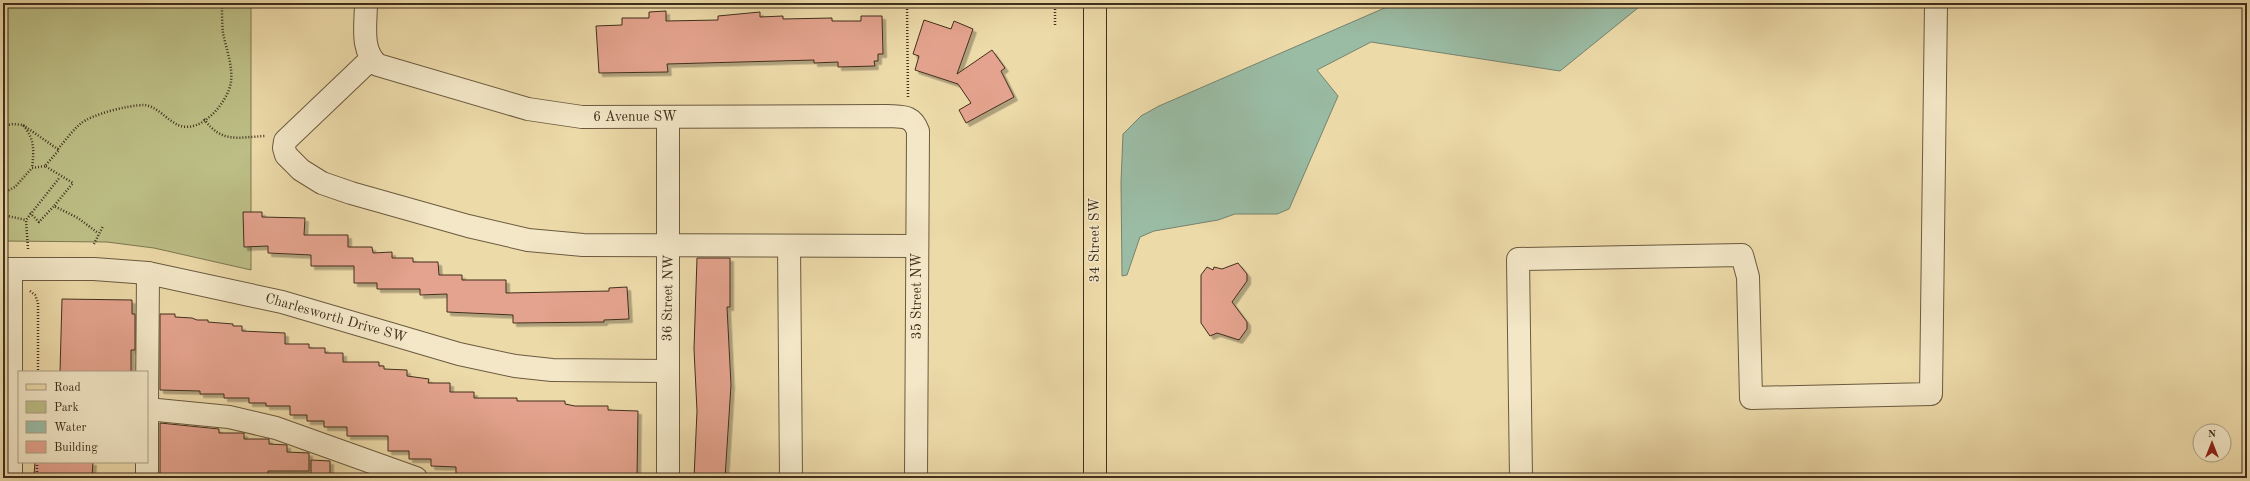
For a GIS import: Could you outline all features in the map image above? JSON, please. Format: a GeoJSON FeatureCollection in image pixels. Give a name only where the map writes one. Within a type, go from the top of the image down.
{"type":"FeatureCollection","features":[{"type":"Feature","properties":{"kind":"main road","name":"34 Street SW"},"geometry":{"type":"LineString","coordinates":[[1095,3],[1095,478]]}},
{"type":"Feature","properties":{"kind":"street"},"geometry":{"type":"LineString","coordinates":[[366,3],[366,46],[371,59],[285,141],[284,148],[286,156],[301,170],[322,183],[468,226],[528,240],[583,244],[917,246]]}},
{"type":"Feature","properties":{"kind":"street"},"geometry":{"type":"LineString","coordinates":[[1521,478],[1518,259],[1742,256],[1748,277],[1751,398],[1931,394],[1936,3]]}},
{"type":"Feature","properties":{"kind":"street","name":"6 Avenue SW"},"geometry":{"type":"LineString","coordinates":[[371,59],[384,67],[543,113],[582,117],[888,116],[908,118]]}},
{"type":"Feature","properties":{"kind":"street","name":"36 Street NW"},"geometry":{"type":"LineString","coordinates":[[668,117],[668,478]]}},
{"type":"Feature","properties":{"kind":"street","name":"35 Street NW"},"geometry":{"type":"LineString","coordinates":[[908,118],[915,122],[918,131],[916,478]]}},
{"type":"Feature","properties":{"kind":"street"},"geometry":{"type":"LineString","coordinates":[[789,246],[791,478]]}},
{"type":"Feature","properties":{"kind":"street"},"geometry":{"type":"LineString","coordinates":[[7,269],[7,424],[11,478]]}},
{"type":"Feature","properties":{"kind":"street","name":"Charlesworth Drive SW"},"geometry":{"type":"LineString","coordinates":[[7,269],[94,269],[148,274],[282,302],[496,363],[552,370],[667,371]]}},
{"type":"Feature","properties":{"kind":"street"},"geometry":{"type":"LineString","coordinates":[[147,371],[148,274]]}},
{"type":"Feature","properties":{"kind":"street"},"geometry":{"type":"LineString","coordinates":[[148,409],[229,417],[276,428],[416,478]]}},
{"type":"Feature","properties":{"kind":"street"},"geometry":{"type":"LineString","coordinates":[[147,463],[147,478]]}},
{"type":"Feature","properties":{"kind":"path"},"geometry":{"type":"LineString","coordinates":[[32,168],[45,166],[80,124],[90,118],[124,109],[147,106],[179,125],[186,127],[192,126],[212,115],[224,102],[231,81],[223,31],[222,3]]}},
{"type":"Feature","properties":{"kind":"path"},"geometry":{"type":"LineString","coordinates":[[907,3],[908,118]]}},
{"type":"Feature","properties":{"kind":"path"},"geometry":{"type":"LineString","coordinates":[[1055,3],[1055,26]]}},
{"type":"Feature","properties":{"kind":"path"},"geometry":{"type":"LineString","coordinates":[[3,126],[13,124],[23,125],[58,149]]}},
{"type":"Feature","properties":{"kind":"path"},"geometry":{"type":"LineString","coordinates":[[3,193],[15,187],[32,168],[34,142],[23,125]]}},
{"type":"Feature","properties":{"kind":"path"},"geometry":{"type":"LineString","coordinates":[[30,213],[39,222],[73,183],[60,177],[45,166]]}},
{"type":"Feature","properties":{"kind":"path"},"geometry":{"type":"LineString","coordinates":[[28,250],[26,220],[30,213],[60,177]]}},
{"type":"Feature","properties":{"kind":"path"},"geometry":{"type":"LineString","coordinates":[[54,206],[78,218],[98,233]]}},
{"type":"Feature","properties":{"kind":"path"},"geometry":{"type":"LineString","coordinates":[[3,215],[26,220]]}},
{"type":"Feature","properties":{"kind":"path"},"geometry":{"type":"LineString","coordinates":[[94,244],[98,233],[103,226]]}},
{"type":"Feature","properties":{"kind":"path"},"geometry":{"type":"LineString","coordinates":[[35,295],[38,316],[38,371]]}},
{"type":"Feature","properties":{"kind":"path"},"geometry":{"type":"LineString","coordinates":[[37,478],[38,463]]}},
{"type":"Feature","properties":{"kind":"green space"},"geometry":{"type":"Polygon","coordinates":[[[3,3],[251,3],[251,270],[154,248],[107,242],[3,241],[3,3]]]}},
{"type":"Feature","properties":{"kind":"water"},"geometry":{"type":"Polygon","coordinates":[[[1396,3],[1644,3],[1560,71],[1371,42],[1317,70],[1338,96],[1289,209],[1277,214],[1235,214],[1218,220],[1154,231],[1140,237],[1127,275],[1122,276],[1121,182],[1123,134],[1141,116],[1159,106],[1396,3]]]}},
{"type":"Feature","properties":{"kind":"building"},"geometry":{"type":"Polygon","coordinates":[[[666,11],[666,21],[718,20],[718,16],[760,12],[760,17],[783,16],[783,19],[832,18],[832,21],[861,21],[861,16],[882,16],[883,54],[878,54],[878,61],[874,61],[875,66],[838,67],[838,62],[814,63],[814,60],[667,64],[668,72],[599,73],[596,26],[622,25],[622,18],[649,18],[649,12],[666,11]]]}},
{"type":"Feature","properties":{"kind":"building"},"geometry":{"type":"Polygon","coordinates":[[[924,20],[951,29],[954,21],[973,29],[957,74],[992,50],[1005,68],[1001,71],[1014,97],[966,123],[959,110],[971,103],[958,84],[915,70],[919,56],[913,54],[924,20]]]}},
{"type":"Feature","properties":{"kind":"building"},"geometry":{"type":"Polygon","coordinates":[[[243,212],[262,212],[262,217],[305,218],[304,235],[348,235],[348,247],[372,247],[373,253],[392,252],[392,258],[413,258],[413,262],[438,262],[439,275],[462,275],[462,280],[506,280],[506,293],[609,291],[609,288],[627,287],[629,319],[604,320],[604,322],[513,323],[513,315],[447,312],[447,294],[420,295],[420,289],[377,289],[377,283],[354,283],[354,266],[311,266],[311,255],[268,253],[268,246],[244,247],[243,212]]]}},
{"type":"Feature","properties":{"kind":"building"},"geometry":{"type":"Polygon","coordinates":[[[697,258],[730,258],[730,307],[727,307],[731,385],[725,478],[694,478],[697,411],[694,349],[697,258]]]}},
{"type":"Feature","properties":{"kind":"building"},"geometry":{"type":"Polygon","coordinates":[[[1238,263],[1247,274],[1247,281],[1232,302],[1247,322],[1247,329],[1239,340],[1217,333],[1210,336],[1201,323],[1201,275],[1207,267],[1213,270],[1214,267],[1222,269],[1238,263]]]}},
{"type":"Feature","properties":{"kind":"building"},"geometry":{"type":"Polygon","coordinates":[[[62,299],[132,300],[132,314],[135,314],[135,350],[131,350],[131,371],[60,371],[62,299]]]}},
{"type":"Feature","properties":{"kind":"building"},"geometry":{"type":"Polygon","coordinates":[[[160,314],[175,314],[175,317],[233,324],[233,326],[242,326],[242,331],[285,333],[285,344],[309,344],[309,348],[325,348],[325,353],[343,353],[343,362],[379,362],[379,366],[384,366],[384,369],[407,370],[407,376],[429,379],[428,383],[450,383],[450,392],[474,392],[474,398],[517,398],[517,401],[565,401],[565,404],[575,406],[608,406],[608,410],[638,411],[637,478],[479,478],[479,475],[456,475],[456,467],[431,466],[431,459],[409,459],[409,451],[388,451],[388,436],[347,436],[347,427],[324,427],[324,421],[307,421],[307,415],[290,415],[290,406],[266,406],[266,403],[249,403],[249,398],[224,398],[224,394],[200,394],[200,391],[160,390],[160,314]]]}},
{"type":"Feature","properties":{"kind":"building"},"geometry":{"type":"Polygon","coordinates":[[[160,423],[219,429],[219,433],[244,433],[244,439],[269,439],[269,444],[287,445],[287,452],[309,453],[309,471],[268,471],[268,478],[160,478],[160,423]]]}},
{"type":"Feature","properties":{"kind":"building"},"geometry":{"type":"Polygon","coordinates":[[[311,460],[330,461],[330,478],[311,478],[311,460]]]}},
{"type":"Feature","properties":{"kind":"building"},"geometry":{"type":"Polygon","coordinates":[[[35,463],[93,463],[92,476],[34,475],[35,463]]]}}]}
